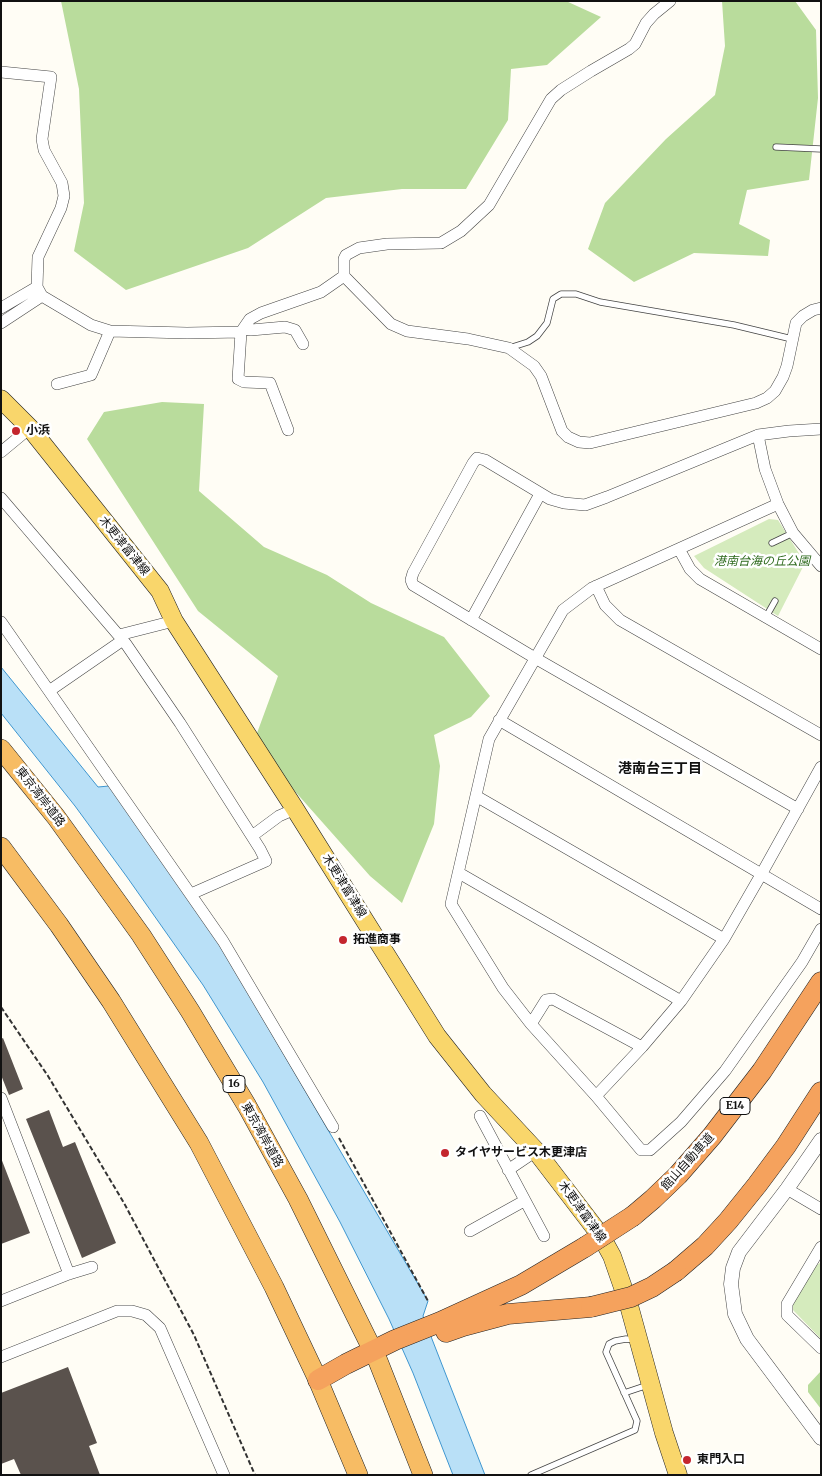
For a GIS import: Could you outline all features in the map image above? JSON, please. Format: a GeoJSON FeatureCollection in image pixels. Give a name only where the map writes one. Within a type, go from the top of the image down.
{"type":"FeatureCollection","features":[{"type":"Feature","properties":{"kind":"highway","name":"東京湾岸道路"},"geometry":{"type":"LineString","coordinates":[[1,749],[56,817],[100,878],[190,1011],[247,1106],[298,1199],[375,1356],[423,1475]]}},
{"type":"Feature","properties":{"kind":"highway"},"geometry":{"type":"LineString","coordinates":[[1,847],[60,925],[111,1001],[199,1143],[274,1287],[318,1380],[358,1475]]}},
{"type":"Feature","properties":{"kind":"highway","name":"館山自動車道"},"geometry":{"type":"LineString","coordinates":[[443,1328],[521,1285],[633,1216],[678,1175],[712,1136],[762,1071],[821,982]]}},
{"type":"Feature","properties":{"kind":"highway"},"geometry":{"type":"LineString","coordinates":[[318,1380],[349,1372],[397,1345],[443,1328],[463,1326],[508,1314],[591,1307],[617,1302],[642,1293],[676,1271],[705,1246],[728,1221],[786,1146],[821,1092]]}},
{"type":"Feature","properties":{"kind":"main road","name":"木更津富津線"},"geometry":{"type":"LineString","coordinates":[[1,398],[30,428],[160,591],[174,621],[295,809],[437,1036],[483,1094],[536,1151],[601,1236],[612,1256],[628,1302],[678,1475]]}},
{"type":"Feature","properties":{"kind":"street"},"geometry":{"type":"LineString","coordinates":[[670,1],[646,23],[635,44],[629,49],[591,70],[551,99],[489,205],[462,232],[441,243],[387,244],[359,248],[346,255],[344,259],[344,276],[391,324],[407,331],[468,339],[509,348],[534,366],[540,376],[562,431],[568,437],[579,442],[590,443],[756,403],[767,398],[775,391],[783,377],[796,324],[803,316],[821,308]]}},
{"type":"Feature","properties":{"kind":"street"},"geometry":{"type":"LineString","coordinates":[[1,72],[51,76],[42,140],[44,150],[62,183],[64,196],[61,208],[38,257],[40,292]]}},
{"type":"Feature","properties":{"kind":"street"},"geometry":{"type":"LineString","coordinates":[[288,430],[270,383],[238,380],[242,330],[250,320],[261,313],[321,292],[344,276]]}},
{"type":"Feature","properties":{"kind":"street"},"geometry":{"type":"LineString","coordinates":[[1,308],[40,292]]}},
{"type":"Feature","properties":{"kind":"street"},"geometry":{"type":"LineString","coordinates":[[1,323],[40,292]]}},
{"type":"Feature","properties":{"kind":"street"},"geometry":{"type":"LineString","coordinates":[[40,292],[91,325],[110,331],[187,333],[285,327],[295,330],[303,344]]}},
{"type":"Feature","properties":{"kind":"street"},"geometry":{"type":"LineString","coordinates":[[57,384],[91,375],[110,331]]}},
{"type":"Feature","properties":{"kind":"street"},"geometry":{"type":"LineString","coordinates":[[1,452],[30,428]]}},
{"type":"Feature","properties":{"kind":"street"},"geometry":{"type":"LineString","coordinates":[[798,808],[535,658],[413,585],[411,580],[413,573],[477,458],[485,460],[550,499],[564,503],[585,504],[607,497],[758,435],[789,430],[821,429]]}},
{"type":"Feature","properties":{"kind":"street"},"geometry":{"type":"LineString","coordinates":[[758,435],[765,469],[778,504],[793,533],[821,566]]}},
{"type":"Feature","properties":{"kind":"street"},"geometry":{"type":"LineString","coordinates":[[471,620],[540,494]]}},
{"type":"Feature","properties":{"kind":"street"},"geometry":{"type":"LineString","coordinates":[[1,498],[121,638],[180,723],[266,861],[191,894]]}},
{"type":"Feature","properties":{"kind":"street"},"geometry":{"type":"LineString","coordinates":[[778,504],[596,586],[578,597],[563,610],[489,739],[451,904],[503,988],[530,1024],[596,1096],[641,1150],[650,1150],[681,1122],[725,1071],[802,962],[821,929]]}},
{"type":"Feature","properties":{"kind":"street"},"geometry":{"type":"LineString","coordinates":[[679,548],[690,569],[700,579],[821,649]]}},
{"type":"Feature","properties":{"kind":"street"},"geometry":{"type":"LineString","coordinates":[[596,586],[605,605],[620,620],[821,735]]}},
{"type":"Feature","properties":{"kind":"street"},"geometry":{"type":"LineString","coordinates":[[49,691],[121,638],[174,621]]}},
{"type":"Feature","properties":{"kind":"street"},"geometry":{"type":"LineString","coordinates":[[1,622],[223,941],[333,1127]]}},
{"type":"Feature","properties":{"kind":"street"},"geometry":{"type":"LineString","coordinates":[[499,720],[821,909]]}},
{"type":"Feature","properties":{"kind":"street"},"geometry":{"type":"LineString","coordinates":[[596,1096],[642,1047],[681,1001],[724,939],[821,767]]}},
{"type":"Feature","properties":{"kind":"street"},"geometry":{"type":"LineString","coordinates":[[476,796],[724,939]]}},
{"type":"Feature","properties":{"kind":"street"},"geometry":{"type":"LineString","coordinates":[[252,836],[279,816],[295,809]]}},
{"type":"Feature","properties":{"kind":"street"},"geometry":{"type":"LineString","coordinates":[[459,873],[681,1001]]}},
{"type":"Feature","properties":{"kind":"street"},"geometry":{"type":"LineString","coordinates":[[530,1024],[546,1000],[553,999],[642,1047]]}},
{"type":"Feature","properties":{"kind":"street"},"geometry":{"type":"LineString","coordinates":[[1,1098],[69,1274]]}},
{"type":"Feature","properties":{"kind":"street"},"geometry":{"type":"LineString","coordinates":[[480,1116],[544,1236]]}},
{"type":"Feature","properties":{"kind":"street"},"geometry":{"type":"LineString","coordinates":[[821,1140],[787,1189],[739,1252],[733,1268],[731,1284],[735,1314],[747,1338],[821,1438]]}},
{"type":"Feature","properties":{"kind":"street"},"geometry":{"type":"LineString","coordinates":[[508,1170],[536,1151]]}},
{"type":"Feature","properties":{"kind":"street"},"geometry":{"type":"LineString","coordinates":[[787,1189],[821,1209]]}},
{"type":"Feature","properties":{"kind":"street"},"geometry":{"type":"LineString","coordinates":[[470,1231],[524,1201]]}},
{"type":"Feature","properties":{"kind":"street"},"geometry":{"type":"LineString","coordinates":[[820,1250],[787,1304],[787,1315],[821,1348]]}},
{"type":"Feature","properties":{"kind":"street"},"geometry":{"type":"LineString","coordinates":[[1,1301],[92,1267]]}},
{"type":"Feature","properties":{"kind":"street"},"geometry":{"type":"LineString","coordinates":[[1,1357],[118,1311],[132,1311],[146,1315],[160,1328],[224,1475]]}},
{"type":"Feature","properties":{"kind":"lane"},"geometry":{"type":"LineString","coordinates":[[776,147],[821,149]]}},
{"type":"Feature","properties":{"kind":"lane"},"geometry":{"type":"LineString","coordinates":[[509,348],[528,342],[537,336],[547,323],[553,299],[561,294],[576,294],[600,302],[734,324],[792,339]]}},
{"type":"Feature","properties":{"kind":"lane"},"geometry":{"type":"LineString","coordinates":[[772,542],[793,533]]}},
{"type":"Feature","properties":{"kind":"lane"},"geometry":{"type":"LineString","coordinates":[[766,617],[775,601]]}},
{"type":"Feature","properties":{"kind":"lane"},"geometry":{"type":"LineString","coordinates":[[531,1475],[633,1432],[637,1420],[606,1352],[609,1344],[615,1341],[626,1339],[638,1340]]}},
{"type":"Feature","properties":{"kind":"lane"},"geometry":{"type":"LineString","coordinates":[[624,1393],[651,1384]]}},
{"type":"Feature","properties":{"kind":"path"},"geometry":{"type":"LineString","coordinates":[[1,1007],[48,1076],[124,1203],[194,1335],[256,1475]]}},
{"type":"Feature","properties":{"kind":"path"},"geometry":{"type":"LineString","coordinates":[[333,1127],[428,1302]]}},
{"type":"Feature","properties":{"kind":"green space"},"geometry":{"type":"Polygon","coordinates":[[[61,1],[566,1],[601,17],[547,65],[511,69],[508,120],[466,189],[402,189],[326,198],[248,248],[126,290],[74,251],[84,203],[79,89],[61,1]]]}},
{"type":"Feature","properties":{"kind":"green space"},"geometry":{"type":"Polygon","coordinates":[[[722,1],[795,1],[816,30],[818,98],[809,180],[747,190],[739,224],[770,240],[768,256],[694,253],[634,282],[588,249],[605,203],[666,139],[715,95],[725,46],[722,1]]]}},
{"type":"Feature","properties":{"kind":"green space"},"geometry":{"type":"Polygon","coordinates":[[[162,402],[204,404],[199,491],[264,547],[327,575],[371,603],[444,637],[490,696],[471,717],[434,735],[440,766],[434,824],[402,903],[370,876],[253,744],[278,676],[198,611],[87,439],[104,412],[162,402]]]}},
{"type":"Feature","properties":{"kind":"green space","name":"港南台海の丘公園"},"geometry":{"type":"Polygon","coordinates":[[[769,519],[778,520],[805,563],[778,616],[704,568],[694,556],[769,519]]]}},
{"type":"Feature","properties":{"kind":"green space"},"geometry":{"type":"Polygon","coordinates":[[[821,1262],[821,1339],[793,1310],[792,1305],[813,1268],[821,1262]]]}},
{"type":"Feature","properties":{"kind":"green space"},"geometry":{"type":"Polygon","coordinates":[[[821,1371],[821,1409],[808,1392],[808,1385],[821,1371]]]}},
{"type":"Feature","properties":{"kind":"water"},"geometry":{"type":"Polygon","coordinates":[[[1,667],[98,787],[109,786],[217,940],[428,1301],[423,1316],[485,1475],[453,1475],[413,1373],[389,1319],[340,1222],[263,1082],[203,985],[127,877],[75,806],[1,713],[1,667]]]}},
{"type":"Feature","properties":{"kind":"building"},"geometry":{"type":"Polygon","coordinates":[[[3,1038],[23,1089],[9,1095],[1,1075],[1,1039],[3,1038]]]}},
{"type":"Feature","properties":{"kind":"building"},"geometry":{"type":"Polygon","coordinates":[[[49,1110],[63,1147],[75,1142],[116,1243],[82,1258],[26,1119],[49,1110]]]}},
{"type":"Feature","properties":{"kind":"building"},"geometry":{"type":"Polygon","coordinates":[[[1,1158],[30,1233],[1,1244],[1,1158]]]}},
{"type":"Feature","properties":{"kind":"building"},"geometry":{"type":"Polygon","coordinates":[[[68,1367],[97,1443],[89,1446],[100,1475],[21,1475],[14,1459],[1,1464],[1,1393],[68,1367]]]}},
{"type":"Feature","properties":{"kind":"place","name":"小浜"},"geometry":{"type":"Point","coordinates":[16,431]}},
{"type":"Feature","properties":{"kind":"place","name":"拓進商事"},"geometry":{"type":"Point","coordinates":[343,940]}},
{"type":"Feature","properties":{"kind":"place","name":"タイヤサービス木更津店"},"geometry":{"type":"Point","coordinates":[445,1153]}},
{"type":"Feature","properties":{"kind":"place","name":"東門入口"},"geometry":{"type":"Point","coordinates":[687,1460]}},
{"type":"Feature","properties":{"kind":"district","name":"港南台三丁目"},"geometry":{"type":"Point","coordinates":[660,769]}}]}
